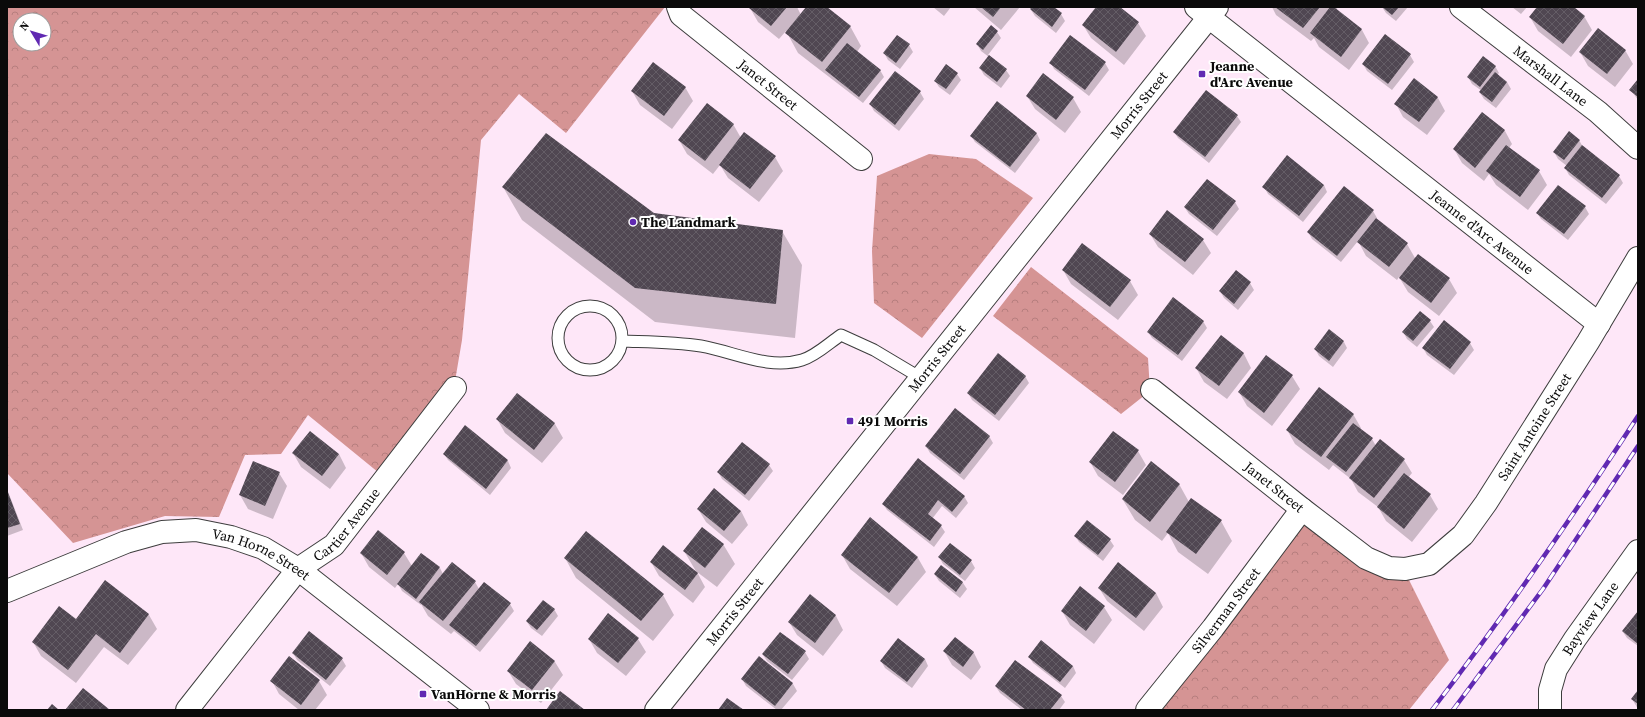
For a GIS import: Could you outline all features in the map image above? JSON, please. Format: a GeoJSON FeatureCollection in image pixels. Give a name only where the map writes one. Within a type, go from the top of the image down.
{"type":"FeatureCollection","features":[{"type":"Feature","properties":{"kind":"street","name":"Janet Street"},"geometry":{"type":"LineString","coordinates":[[678,7],[681,15],[861,159]]}},
{"type":"Feature","properties":{"kind":"street","name":"Marshall Lane"},"geometry":{"type":"LineString","coordinates":[[1461,7],[1598,112],[1638,148]]}},
{"type":"Feature","properties":{"kind":"street","name":"Jeanne d'Arc Avenue"},"geometry":{"type":"LineString","coordinates":[[1208,10],[1599,324]]}},
{"type":"Feature","properties":{"kind":"street","name":"Morris Street"},"geometry":{"type":"LineString","coordinates":[[656,710],[921,378],[1208,10]]}},
{"type":"Feature","properties":{"kind":"street","name":"Saint Antoine Street"},"geometry":{"type":"LineString","coordinates":[[1405,569],[1428,564],[1462,535],[1486,503],[1599,324],[1638,258]]}},
{"type":"Feature","properties":{"kind":"street","name":"Cartier Avenue"},"geometry":{"type":"LineString","coordinates":[[187,710],[298,568],[334,545],[455,388]]}},
{"type":"Feature","properties":{"kind":"street","name":"Janet Street"},"geometry":{"type":"LineString","coordinates":[[1152,390],[1366,558],[1389,568],[1405,569]]}},
{"type":"Feature","properties":{"kind":"street","name":"Silverman Street"},"geometry":{"type":"LineString","coordinates":[[1147,710],[1212,628],[1302,509]]}},
{"type":"Feature","properties":{"kind":"street","name":"Van Horne Street"},"geometry":{"type":"LineString","coordinates":[[7,591],[126,542],[162,532],[196,530],[231,537],[263,548],[298,568],[478,710]]}},
{"type":"Feature","properties":{"kind":"street","name":"Bayview Lane"},"geometry":{"type":"LineString","coordinates":[[1550,700],[1556,669],[1567,651],[1638,551]]}},
{"type":"Feature","properties":{"kind":"lane"},"geometry":{"type":"LineString","coordinates":[[588,306],[600,308],[612,315],[620,326],[622,341],[620,351],[611,363],[599,369],[588,371],[582,370],[568,362],[560,351],[558,335],[560,325],[566,317],[574,310],[588,306]]}},
{"type":"Feature","properties":{"kind":"lane"},"geometry":{"type":"LineString","coordinates":[[622,341],[695,345],[778,364],[803,360],[841,335],[874,350],[921,378]]}},
{"type":"Feature","properties":{"kind":"green space"},"geometry":{"type":"Polygon","coordinates":[[[7,7],[665,7],[566,133],[519,94],[481,140],[462,340],[454,387],[384,477],[308,415],[281,454],[245,455],[219,517],[165,516],[73,543],[7,473],[7,7]]]}},
{"type":"Feature","properties":{"kind":"green space"},"geometry":{"type":"Polygon","coordinates":[[[929,154],[976,159],[1033,198],[922,338],[874,303],[872,251],[877,176],[929,154]]]}},
{"type":"Feature","properties":{"kind":"green space"},"geometry":{"type":"Polygon","coordinates":[[[1031,267],[1148,358],[1150,391],[1121,414],[993,316],[1031,267]]]}},
{"type":"Feature","properties":{"kind":"green space"},"geometry":{"type":"Polygon","coordinates":[[[1300,509],[1405,572],[1449,660],[1409,710],[1145,710],[1300,509]]]}},
{"type":"Feature","properties":{"kind":"building"},"geometry":{"type":"Polygon","coordinates":[[[787,7],[771,26],[749,8],[787,7]]]}},
{"type":"Feature","properties":{"kind":"building"},"geometry":{"type":"Polygon","coordinates":[[[806,7],[827,7],[851,26],[822,62],[785,33],[806,7]]]}},
{"type":"Feature","properties":{"kind":"building"},"geometry":{"type":"Polygon","coordinates":[[[981,7],[1001,7],[993,17],[981,7]]]}},
{"type":"Feature","properties":{"kind":"building"},"geometry":{"type":"Polygon","coordinates":[[[1032,7],[1054,7],[1062,13],[1052,27],[1030,9],[1032,7]]]}},
{"type":"Feature","properties":{"kind":"building"},"geometry":{"type":"Polygon","coordinates":[[[1096,7],[1120,7],[1139,22],[1116,52],[1082,25],[1096,7]]]}},
{"type":"Feature","properties":{"kind":"building"},"geometry":{"type":"Polygon","coordinates":[[[1275,7],[1320,7],[1303,28],[1275,7]]]}},
{"type":"Feature","properties":{"kind":"building"},"geometry":{"type":"Polygon","coordinates":[[[1330,7],[1334,7],[1362,29],[1341,57],[1310,33],[1330,7]]]}},
{"type":"Feature","properties":{"kind":"building"},"geometry":{"type":"Polygon","coordinates":[[[1382,7],[1399,7],[1392,15],[1382,7]]]}},
{"type":"Feature","properties":{"kind":"building"},"geometry":{"type":"Polygon","coordinates":[[[1537,7],[1574,7],[1585,16],[1563,44],[1529,17],[1537,7]]]}},
{"type":"Feature","properties":{"kind":"building"},"geometry":{"type":"Polygon","coordinates":[[[991,25],[998,31],[983,50],[976,44],[991,25]]]}},
{"type":"Feature","properties":{"kind":"building"},"geometry":{"type":"Polygon","coordinates":[[[1598,28],[1626,50],[1607,74],[1579,52],[1598,28]]]}},
{"type":"Feature","properties":{"kind":"building"},"geometry":{"type":"Polygon","coordinates":[[[1385,34],[1411,54],[1388,84],[1362,64],[1385,34]]]}},
{"type":"Feature","properties":{"kind":"building"},"geometry":{"type":"Polygon","coordinates":[[[897,35],[910,44],[896,63],[883,53],[897,35]]]}},
{"type":"Feature","properties":{"kind":"building"},"geometry":{"type":"Polygon","coordinates":[[[1070,35],[1106,62],[1085,90],[1049,63],[1070,35]]]}},
{"type":"Feature","properties":{"kind":"building"},"geometry":{"type":"Polygon","coordinates":[[[847,43],[881,70],[859,97],[825,70],[847,43]]]}},
{"type":"Feature","properties":{"kind":"building"},"geometry":{"type":"Polygon","coordinates":[[[989,55],[1007,69],[997,82],[979,68],[989,55]]]}},
{"type":"Feature","properties":{"kind":"building"},"geometry":{"type":"Polygon","coordinates":[[[1483,56],[1496,66],[1480,87],[1467,77],[1483,56]]]}},
{"type":"Feature","properties":{"kind":"building"},"geometry":{"type":"Polygon","coordinates":[[[653,62],[686,87],[664,116],[631,91],[653,62]]]}},
{"type":"Feature","properties":{"kind":"building"},"geometry":{"type":"Polygon","coordinates":[[[946,64],[958,73],[946,89],[934,81],[946,64]]]}},
{"type":"Feature","properties":{"kind":"building"},"geometry":{"type":"Polygon","coordinates":[[[895,71],[921,91],[895,125],[869,104],[895,71]]]}},
{"type":"Feature","properties":{"kind":"building"},"geometry":{"type":"Polygon","coordinates":[[[1495,72],[1507,82],[1492,102],[1479,92],[1495,72]]]}},
{"type":"Feature","properties":{"kind":"building"},"geometry":{"type":"Polygon","coordinates":[[[1043,73],[1074,97],[1056,120],[1026,96],[1043,73]]]}},
{"type":"Feature","properties":{"kind":"building"},"geometry":{"type":"Polygon","coordinates":[[[1414,78],[1438,97],[1419,122],[1394,104],[1414,78]]]}},
{"type":"Feature","properties":{"kind":"building"},"geometry":{"type":"Polygon","coordinates":[[[1638,79],[1638,97],[1629,90],[1638,79]]]}},
{"type":"Feature","properties":{"kind":"building"},"geometry":{"type":"Polygon","coordinates":[[[1206,90],[1238,115],[1205,157],[1173,132],[1206,90]]]}},
{"type":"Feature","properties":{"kind":"building"},"geometry":{"type":"Polygon","coordinates":[[[997,101],[1037,133],[1010,167],[970,136],[997,101]]]}},
{"type":"Feature","properties":{"kind":"building"},"geometry":{"type":"Polygon","coordinates":[[[707,103],[734,124],[705,161],[678,140],[707,103]]]}},
{"type":"Feature","properties":{"kind":"building"},"geometry":{"type":"Polygon","coordinates":[[[1482,112],[1505,130],[1475,168],[1453,149],[1482,112]]]}},
{"type":"Feature","properties":{"kind":"building"},"geometry":{"type":"Polygon","coordinates":[[[1569,131],[1580,140],[1564,160],[1553,152],[1569,131]]]}},
{"type":"Feature","properties":{"kind":"building"},"geometry":{"type":"Polygon","coordinates":[[[744,132],[776,156],[750,189],[719,165],[744,132]]]}},
{"type":"Feature","properties":{"kind":"building","name":"The Landmark"},"geometry":{"type":"Polygon","coordinates":[[[546,133],[654,213],[783,230],[776,304],[635,288],[502,187],[546,133]]]}},
{"type":"Feature","properties":{"kind":"building"},"geometry":{"type":"Polygon","coordinates":[[[1506,145],[1540,170],[1520,197],[1486,171],[1506,145]]]}},
{"type":"Feature","properties":{"kind":"building"},"geometry":{"type":"Polygon","coordinates":[[[1582,145],[1620,175],[1602,198],[1564,168],[1582,145]]]}},
{"type":"Feature","properties":{"kind":"building"},"geometry":{"type":"Polygon","coordinates":[[[1287,155],[1324,185],[1299,216],[1262,187],[1287,155]]]}},
{"type":"Feature","properties":{"kind":"building"},"geometry":{"type":"Polygon","coordinates":[[[1207,179],[1236,201],[1213,230],[1184,207],[1207,179]]]}},
{"type":"Feature","properties":{"kind":"building"},"geometry":{"type":"Polygon","coordinates":[[[1558,185],[1586,206],[1564,234],[1536,213],[1558,185]]]}},
{"type":"Feature","properties":{"kind":"building"},"geometry":{"type":"Polygon","coordinates":[[[1344,186],[1374,210],[1337,256],[1307,232],[1344,186]]]}},
{"type":"Feature","properties":{"kind":"building"},"geometry":{"type":"Polygon","coordinates":[[[1167,210],[1204,239],[1185,262],[1149,234],[1167,210]]]}},
{"type":"Feature","properties":{"kind":"building"},"geometry":{"type":"Polygon","coordinates":[[[1376,218],[1408,243],[1389,267],[1357,242],[1376,218]]]}},
{"type":"Feature","properties":{"kind":"building"},"geometry":{"type":"Polygon","coordinates":[[[1082,243],[1131,280],[1110,307],[1062,270],[1082,243]]]}},
{"type":"Feature","properties":{"kind":"building"},"geometry":{"type":"Polygon","coordinates":[[[1418,254],[1450,278],[1431,303],[1399,278],[1418,254]]]}},
{"type":"Feature","properties":{"kind":"building"},"geometry":{"type":"Polygon","coordinates":[[[1236,270],[1251,282],[1234,304],[1219,291],[1236,270]]]}},
{"type":"Feature","properties":{"kind":"building"},"geometry":{"type":"Polygon","coordinates":[[[1173,297],[1204,321],[1178,355],[1147,332],[1173,297]]]}},
{"type":"Feature","properties":{"kind":"building"},"geometry":{"type":"Polygon","coordinates":[[[1420,311],[1431,320],[1413,341],[1402,332],[1420,311]]]}},
{"type":"Feature","properties":{"kind":"building"},"geometry":{"type":"Polygon","coordinates":[[[1444,320],[1471,342],[1450,369],[1422,348],[1444,320]]]}},
{"type":"Feature","properties":{"kind":"building"},"geometry":{"type":"Polygon","coordinates":[[[1329,329],[1344,341],[1329,361],[1314,349],[1329,329]]]}},
{"type":"Feature","properties":{"kind":"building"},"geometry":{"type":"Polygon","coordinates":[[[1221,335],[1244,353],[1219,386],[1195,368],[1221,335]]]}},
{"type":"Feature","properties":{"kind":"building"},"geometry":{"type":"Polygon","coordinates":[[[998,353],[1026,376],[995,415],[967,393],[998,353]]]}},
{"type":"Feature","properties":{"kind":"building"},"geometry":{"type":"Polygon","coordinates":[[[1266,355],[1293,375],[1264,413],[1238,392],[1266,355]]]}},
{"type":"Feature","properties":{"kind":"building"},"geometry":{"type":"Polygon","coordinates":[[[1319,387],[1354,414],[1321,457],[1286,430],[1319,387]]]}},
{"type":"Feature","properties":{"kind":"building"},"geometry":{"type":"Polygon","coordinates":[[[517,393],[555,423],[534,450],[496,419],[517,393]]]}},
{"type":"Feature","properties":{"kind":"building"},"geometry":{"type":"Polygon","coordinates":[[[955,408],[990,436],[960,474],[925,446],[955,408]]]}},
{"type":"Feature","properties":{"kind":"building"},"geometry":{"type":"Polygon","coordinates":[[[1353,423],[1373,438],[1346,472],[1326,457],[1353,423]]]}},
{"type":"Feature","properties":{"kind":"building"},"geometry":{"type":"Polygon","coordinates":[[[465,425],[508,460],[486,489],[443,454],[465,425]]]}},
{"type":"Feature","properties":{"kind":"building"},"geometry":{"type":"Polygon","coordinates":[[[310,431],[339,454],[322,476],[292,453],[310,431]]]}},
{"type":"Feature","properties":{"kind":"building"},"geometry":{"type":"Polygon","coordinates":[[[1113,431],[1139,450],[1115,482],[1089,462],[1113,431]]]}},
{"type":"Feature","properties":{"kind":"building"},"geometry":{"type":"Polygon","coordinates":[[[1380,439],[1405,459],[1374,498],[1349,478],[1380,439]]]}},
{"type":"Feature","properties":{"kind":"building"},"geometry":{"type":"Polygon","coordinates":[[[742,442],[770,464],[745,495],[717,472],[742,442]]]}},
{"type":"Feature","properties":{"kind":"building"},"geometry":{"type":"Polygon","coordinates":[[[918,458],[965,496],[952,512],[938,500],[928,514],[942,525],[930,541],[882,504],[918,458]]]}},
{"type":"Feature","properties":{"kind":"building"},"geometry":{"type":"Polygon","coordinates":[[[253,461],[280,472],[265,506],[239,495],[253,461]]]}},
{"type":"Feature","properties":{"kind":"building"},"geometry":{"type":"Polygon","coordinates":[[[1151,461],[1180,484],[1150,522],[1122,499],[1151,461]]]}},
{"type":"Feature","properties":{"kind":"building"},"geometry":{"type":"Polygon","coordinates":[[[1404,473],[1431,494],[1404,529],[1377,507],[1404,473]]]}},
{"type":"Feature","properties":{"kind":"building"},"geometry":{"type":"Polygon","coordinates":[[[714,488],[741,511],[724,531],[697,509],[714,488]]]}},
{"type":"Feature","properties":{"kind":"building"},"geometry":{"type":"Polygon","coordinates":[[[7,490],[20,524],[7,528],[7,490]]]}},
{"type":"Feature","properties":{"kind":"building"},"geometry":{"type":"Polygon","coordinates":[[[1191,498],[1222,520],[1196,554],[1166,532],[1191,498]]]}},
{"type":"Feature","properties":{"kind":"building"},"geometry":{"type":"Polygon","coordinates":[[[870,517],[918,557],[889,593],[841,555],[870,517]]]}},
{"type":"Feature","properties":{"kind":"building"},"geometry":{"type":"Polygon","coordinates":[[[1087,520],[1111,539],[1098,555],[1074,536],[1087,520]]]}},
{"type":"Feature","properties":{"kind":"building"},"geometry":{"type":"Polygon","coordinates":[[[702,527],[724,544],[705,568],[683,551],[702,527]]]}},
{"type":"Feature","properties":{"kind":"building"},"geometry":{"type":"Polygon","coordinates":[[[378,530],[405,552],[387,575],[360,553],[378,530]]]}},
{"type":"Feature","properties":{"kind":"building"},"geometry":{"type":"Polygon","coordinates":[[[586,531],[664,594],[641,621],[564,558],[586,531]]]}},
{"type":"Feature","properties":{"kind":"building"},"geometry":{"type":"Polygon","coordinates":[[[950,543],[972,560],[960,575],[938,557],[950,543]]]}},
{"type":"Feature","properties":{"kind":"building"},"geometry":{"type":"Polygon","coordinates":[[[663,545],[698,573],[685,590],[650,562],[663,545]]]}},
{"type":"Feature","properties":{"kind":"building"},"geometry":{"type":"Polygon","coordinates":[[[421,553],[440,567],[416,599],[397,584],[421,553]]]}},
{"type":"Feature","properties":{"kind":"building"},"geometry":{"type":"Polygon","coordinates":[[[452,562],[476,581],[443,621],[419,602],[452,562]]]}},
{"type":"Feature","properties":{"kind":"building"},"geometry":{"type":"Polygon","coordinates":[[[1118,562],[1156,593],[1136,618],[1098,588],[1118,562]]]}},
{"type":"Feature","properties":{"kind":"building"},"geometry":{"type":"Polygon","coordinates":[[[941,565],[963,582],[956,592],[934,574],[941,565]]]}},
{"type":"Feature","properties":{"kind":"building"},"geometry":{"type":"Polygon","coordinates":[[[105,580],[149,614],[120,653],[96,634],[68,670],[32,642],[59,606],[76,619],[105,580]]]}},
{"type":"Feature","properties":{"kind":"building"},"geometry":{"type":"Polygon","coordinates":[[[484,582],[511,603],[476,646],[449,625],[484,582]]]}},
{"type":"Feature","properties":{"kind":"building"},"geometry":{"type":"Polygon","coordinates":[[[1080,586],[1105,606],[1086,631],[1061,611],[1080,586]]]}},
{"type":"Feature","properties":{"kind":"building"},"geometry":{"type":"Polygon","coordinates":[[[810,594],[836,615],[815,643],[788,622],[810,594]]]}},
{"type":"Feature","properties":{"kind":"building"},"geometry":{"type":"Polygon","coordinates":[[[543,600],[555,609],[537,630],[526,621],[543,600]]]}},
{"type":"Feature","properties":{"kind":"building"},"geometry":{"type":"Polygon","coordinates":[[[1638,611],[1638,644],[1622,631],[1638,611]]]}},
{"type":"Feature","properties":{"kind":"building"},"geometry":{"type":"Polygon","coordinates":[[[608,613],[639,638],[618,663],[588,639],[608,613]]]}},
{"type":"Feature","properties":{"kind":"building"},"geometry":{"type":"Polygon","coordinates":[[[309,631],[343,658],[326,680],[292,653],[309,631]]]}},
{"type":"Feature","properties":{"kind":"building"},"geometry":{"type":"Polygon","coordinates":[[[780,632],[806,651],[788,674],[762,654],[780,632]]]}},
{"type":"Feature","properties":{"kind":"building"},"geometry":{"type":"Polygon","coordinates":[[[955,637],[974,652],[963,667],[943,651],[955,637]]]}},
{"type":"Feature","properties":{"kind":"building"},"geometry":{"type":"Polygon","coordinates":[[[898,638],[925,659],[907,682],[880,661],[898,638]]]}},
{"type":"Feature","properties":{"kind":"building"},"geometry":{"type":"Polygon","coordinates":[[[1041,640],[1073,666],[1060,682],[1028,657],[1041,640]]]}},
{"type":"Feature","properties":{"kind":"building"},"geometry":{"type":"Polygon","coordinates":[[[530,641],[555,661],[532,690],[507,671],[530,641]]]}},
{"type":"Feature","properties":{"kind":"building"},"geometry":{"type":"Polygon","coordinates":[[[289,656],[320,680],[301,705],[270,681],[289,656]]]}},
{"type":"Feature","properties":{"kind":"building"},"geometry":{"type":"Polygon","coordinates":[[[759,656],[793,683],[775,706],[741,679],[759,656]]]}},
{"type":"Feature","properties":{"kind":"building"},"geometry":{"type":"Polygon","coordinates":[[[1015,660],[1062,695],[1050,710],[1026,710],[995,686],[1015,660]]]}},
{"type":"Feature","properties":{"kind":"building"},"geometry":{"type":"Polygon","coordinates":[[[83,688],[110,710],[65,710],[83,688]]]}},
{"type":"Feature","properties":{"kind":"building"},"geometry":{"type":"Polygon","coordinates":[[[1638,690],[1638,704],[1631,699],[1638,690]]]}},
{"type":"Feature","properties":{"kind":"building"},"geometry":{"type":"Polygon","coordinates":[[[560,691],[585,710],[546,710],[560,691]]]}},
{"type":"Feature","properties":{"kind":"building"},"geometry":{"type":"Polygon","coordinates":[[[727,698],[744,710],[718,710],[727,698]]]}},
{"type":"Feature","properties":{"kind":"building"},"geometry":{"type":"Polygon","coordinates":[[[52,704],[59,710],[47,710],[52,704]]]}},
{"type":"Feature","properties":{"kind":"railway"},"geometry":{"type":"LineString","coordinates":[[1432,710],[1538,565],[1638,416]]}},
{"type":"Feature","properties":{"kind":"railway"},"geometry":{"type":"LineString","coordinates":[[1453,710],[1543,589],[1638,446]]}},
{"type":"Feature","properties":{"kind":"place","name":"Jeanne d'Arc Avenue"},"geometry":{"type":"Point","coordinates":[1202,74]}},
{"type":"Feature","properties":{"kind":"place","name":"The Landmark"},"geometry":{"type":"Point","coordinates":[633,222]}},
{"type":"Feature","properties":{"kind":"place","name":"491 Morris"},"geometry":{"type":"Point","coordinates":[850,421]}},
{"type":"Feature","properties":{"kind":"place","name":"VanHorne & Morris"},"geometry":{"type":"Point","coordinates":[423,694]}}]}
